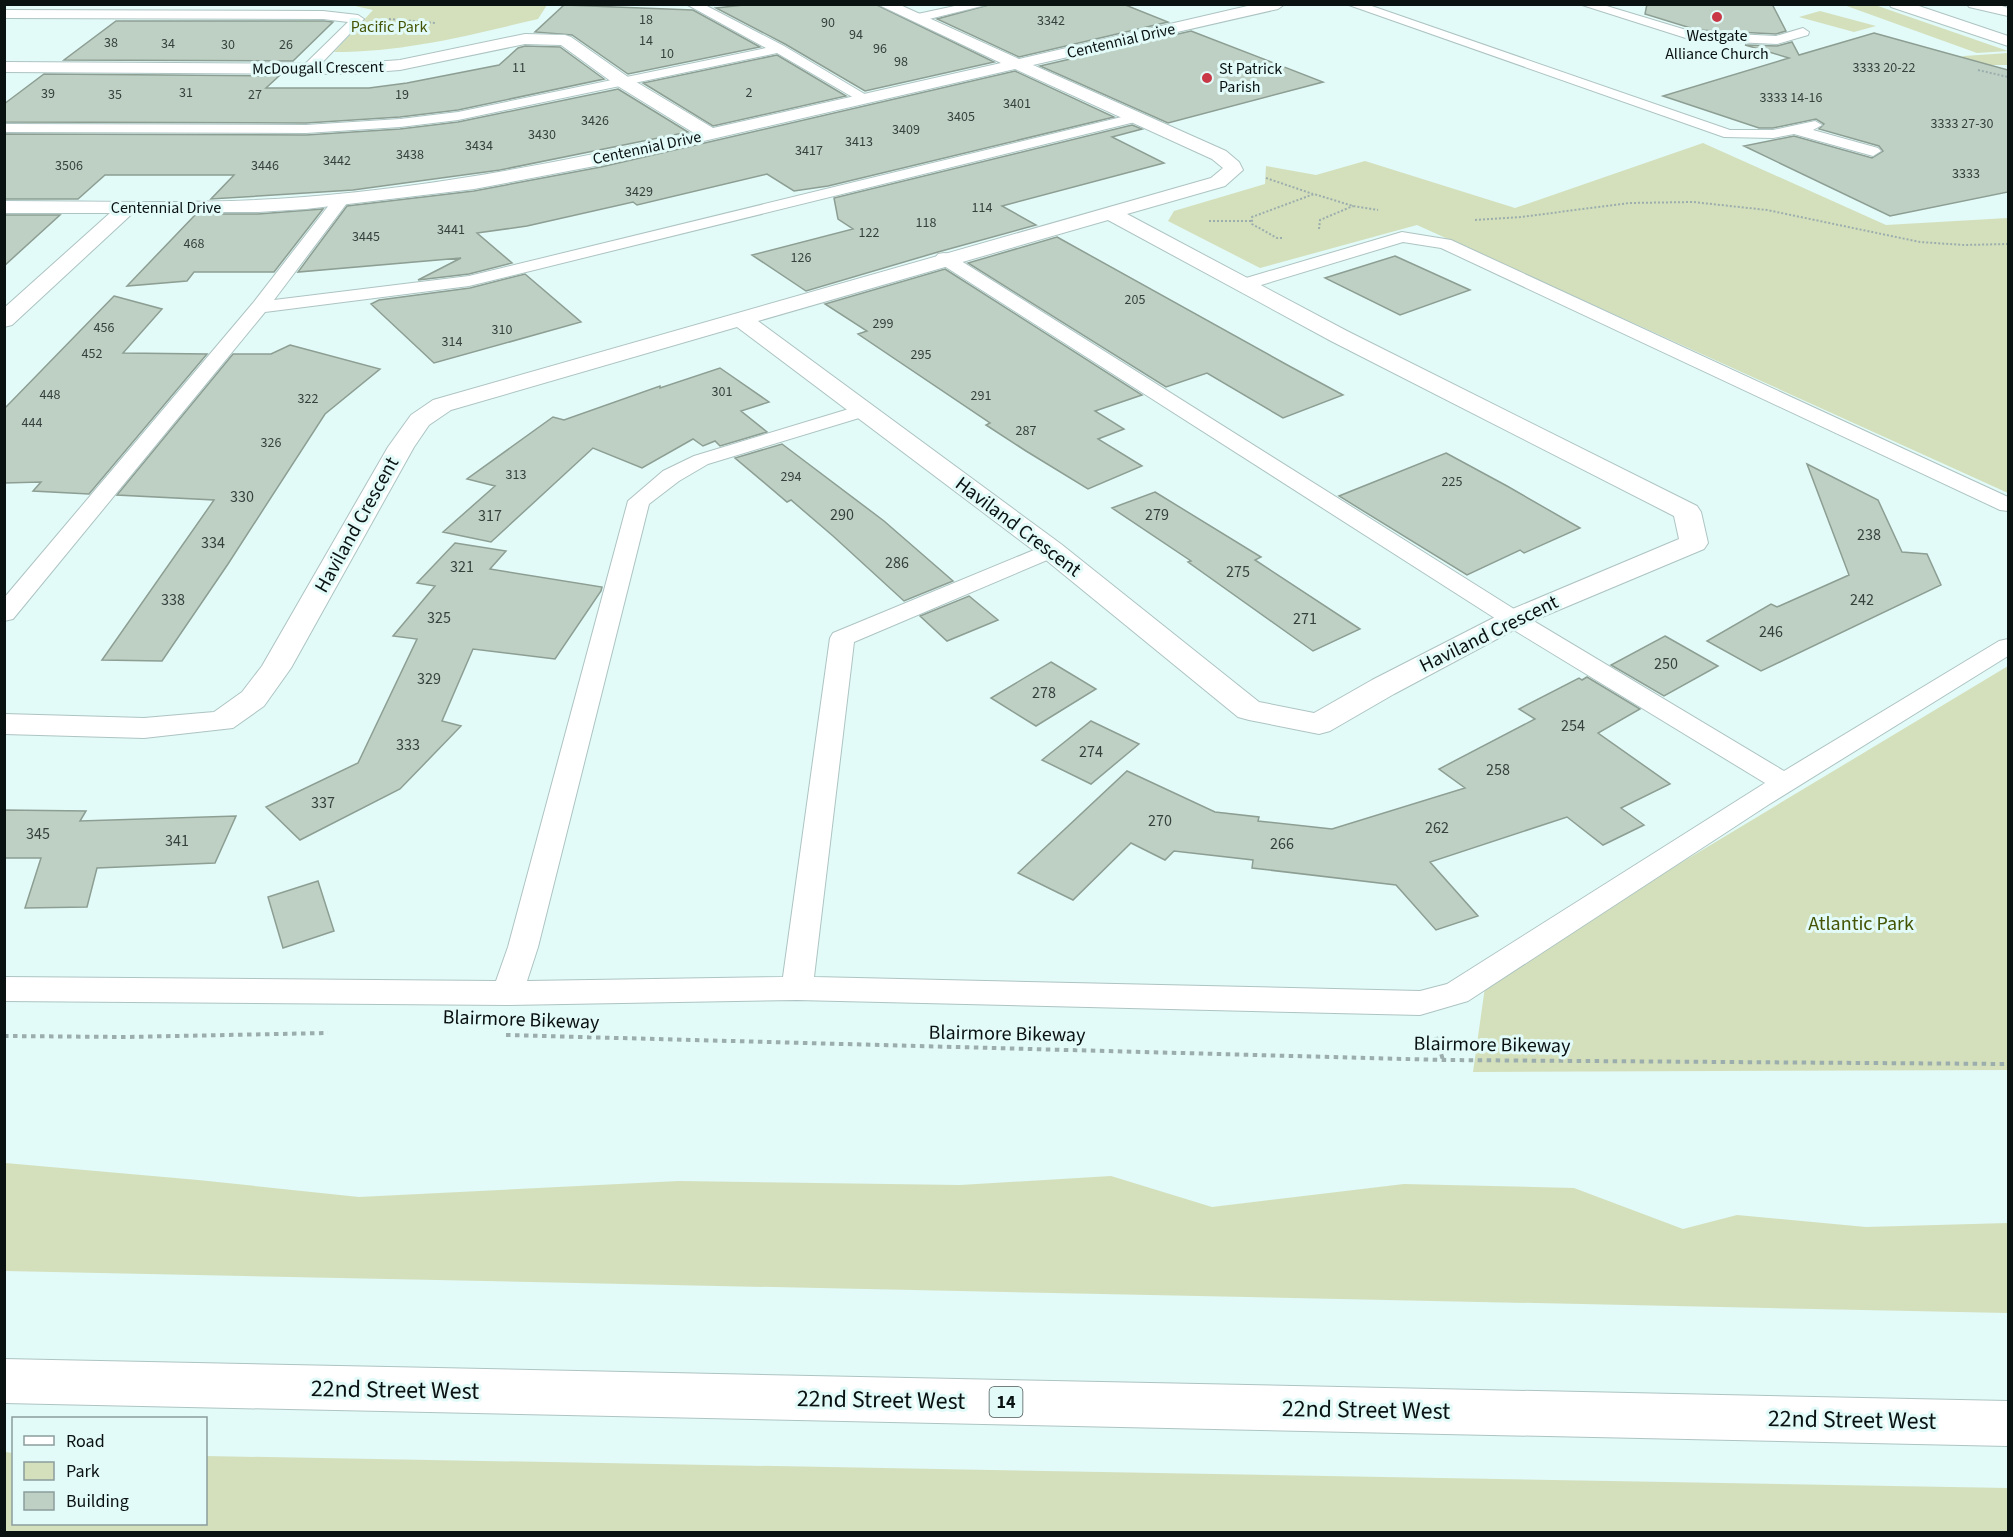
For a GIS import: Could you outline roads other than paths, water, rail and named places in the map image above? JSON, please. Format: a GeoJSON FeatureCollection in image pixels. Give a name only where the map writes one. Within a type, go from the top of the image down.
{"type":"FeatureCollection","features":[{"type":"Feature","properties":{"kind":"main road","name":"Haviland Crescent"},"geometry":{"type":"LineString","coordinates":[[4,724],[144,728],[222,721],[253,699],[276,668],[401,447],[420,420],[442,405],[944,258],[1218,182],[1233,170],[1232,166],[1219,155],[884,4]]}},
{"type":"Feature","properties":{"kind":"main road","name":"Centennial Drive"},"geometry":{"type":"LineString","coordinates":[[4,207],[234,207],[342,199],[474,183],[1020,65],[1278,4]]}},
{"type":"Feature","properties":{"kind":"main road"},"geometry":{"type":"LineString","coordinates":[[1896,4],[2008,41]]}},
{"type":"Feature","properties":{"kind":"main road"},"geometry":{"type":"LineString","coordinates":[[1922,4],[2008,25]]}},
{"type":"Feature","properties":{"kind":"main road"},"geometry":{"type":"LineString","coordinates":[[1974,4],[1996,6],[2008,12]]}},
{"type":"Feature","properties":{"kind":"main road","name":"McDougall Crescent"},"geometry":{"type":"LineString","coordinates":[[4,67],[348,69],[400,65],[506,42],[565,40],[622,81],[709,134]]}},
{"type":"Feature","properties":{"kind":"main road"},"geometry":{"type":"LineString","coordinates":[[4,320],[13,304],[127,208]]}},
{"type":"Feature","properties":{"kind":"main road","name":"Haviland Crescent"},"geometry":{"type":"LineString","coordinates":[[739,318],[1051,550],[1249,710],[1319,724],[1383,687],[1513,619],[1694,543],[1687,512],[1242,285],[1110,213]]}},
{"type":"Feature","properties":{"kind":"main road","name":"22nd Street West"},"geometry":{"type":"LineString","coordinates":[[4,1381],[2008,1424]]}},
{"type":"Feature","properties":{"kind":"lane"},"geometry":{"type":"LineString","coordinates":[[692,4],[779,49],[866,99]]}},
{"type":"Feature","properties":{"kind":"lane"},"geometry":{"type":"LineString","coordinates":[[917,18],[984,4]]}},
{"type":"Feature","properties":{"kind":"lane"},"geometry":{"type":"LineString","coordinates":[[1352,4],[1729,134],[1773,134],[1815,125]]}},
{"type":"Feature","properties":{"kind":"lane"},"geometry":{"type":"LineString","coordinates":[[1585,4],[1692,36],[1777,40],[1803,32]]}},
{"type":"Feature","properties":{"kind":"lane"},"geometry":{"type":"LineString","coordinates":[[4,14],[341,16],[358,18],[308,69]]}},
{"type":"Feature","properties":{"kind":"lane"},"geometry":{"type":"LineString","coordinates":[[4,128],[306,129],[400,123],[458,116],[779,49]]}},
{"type":"Feature","properties":{"kind":"lane"},"geometry":{"type":"LineString","coordinates":[[259,307],[470,281],[1134,118]]}},
{"type":"Feature","properties":{"kind":"lane"},"geometry":{"type":"LineString","coordinates":[[1793,129],[1873,151]]}},
{"type":"Feature","properties":{"kind":"lane"},"geometry":{"type":"LineString","coordinates":[[4,614],[259,307],[342,199]]}},
{"type":"Feature","properties":{"kind":"lane"},"geometry":{"type":"LineString","coordinates":[[1242,285],[1402,237],[1445,244],[2008,506]]}},
{"type":"Feature","properties":{"kind":"lane"},"geometry":{"type":"LineString","coordinates":[[944,258],[1513,619],[1785,783]]}},
{"type":"Feature","properties":{"kind":"lane"},"geometry":{"type":"LineString","coordinates":[[508,993],[523,947],[639,501],[671,476],[701,460],[862,411]]}},
{"type":"Feature","properties":{"kind":"lane"},"geometry":{"type":"LineString","coordinates":[[798,988],[842,638],[1051,550]]}},
{"type":"Feature","properties":{"kind":"lane"},"geometry":{"type":"LineString","coordinates":[[4,988],[508,993],[798,988],[1420,1004],[1457,993],[1785,783],[2008,646]]}},
{"type":"Feature","properties":{"kind":"place","name":"Westgate Alliance Church"},"geometry":{"type":"Point","coordinates":[1717,17]}},
{"type":"Feature","properties":{"kind":"place","name":"St Patrick Parish"},"geometry":{"type":"Point","coordinates":[1207,78]}},
{"type":"Feature","properties":{"kind":"park label","name":"Pacific Park"},"geometry":{"type":"Point","coordinates":[389,27]}},
{"type":"Feature","properties":{"kind":"park label","name":"Atlantic Park"},"geometry":{"type":"Point","coordinates":[1861,924]}}]}
